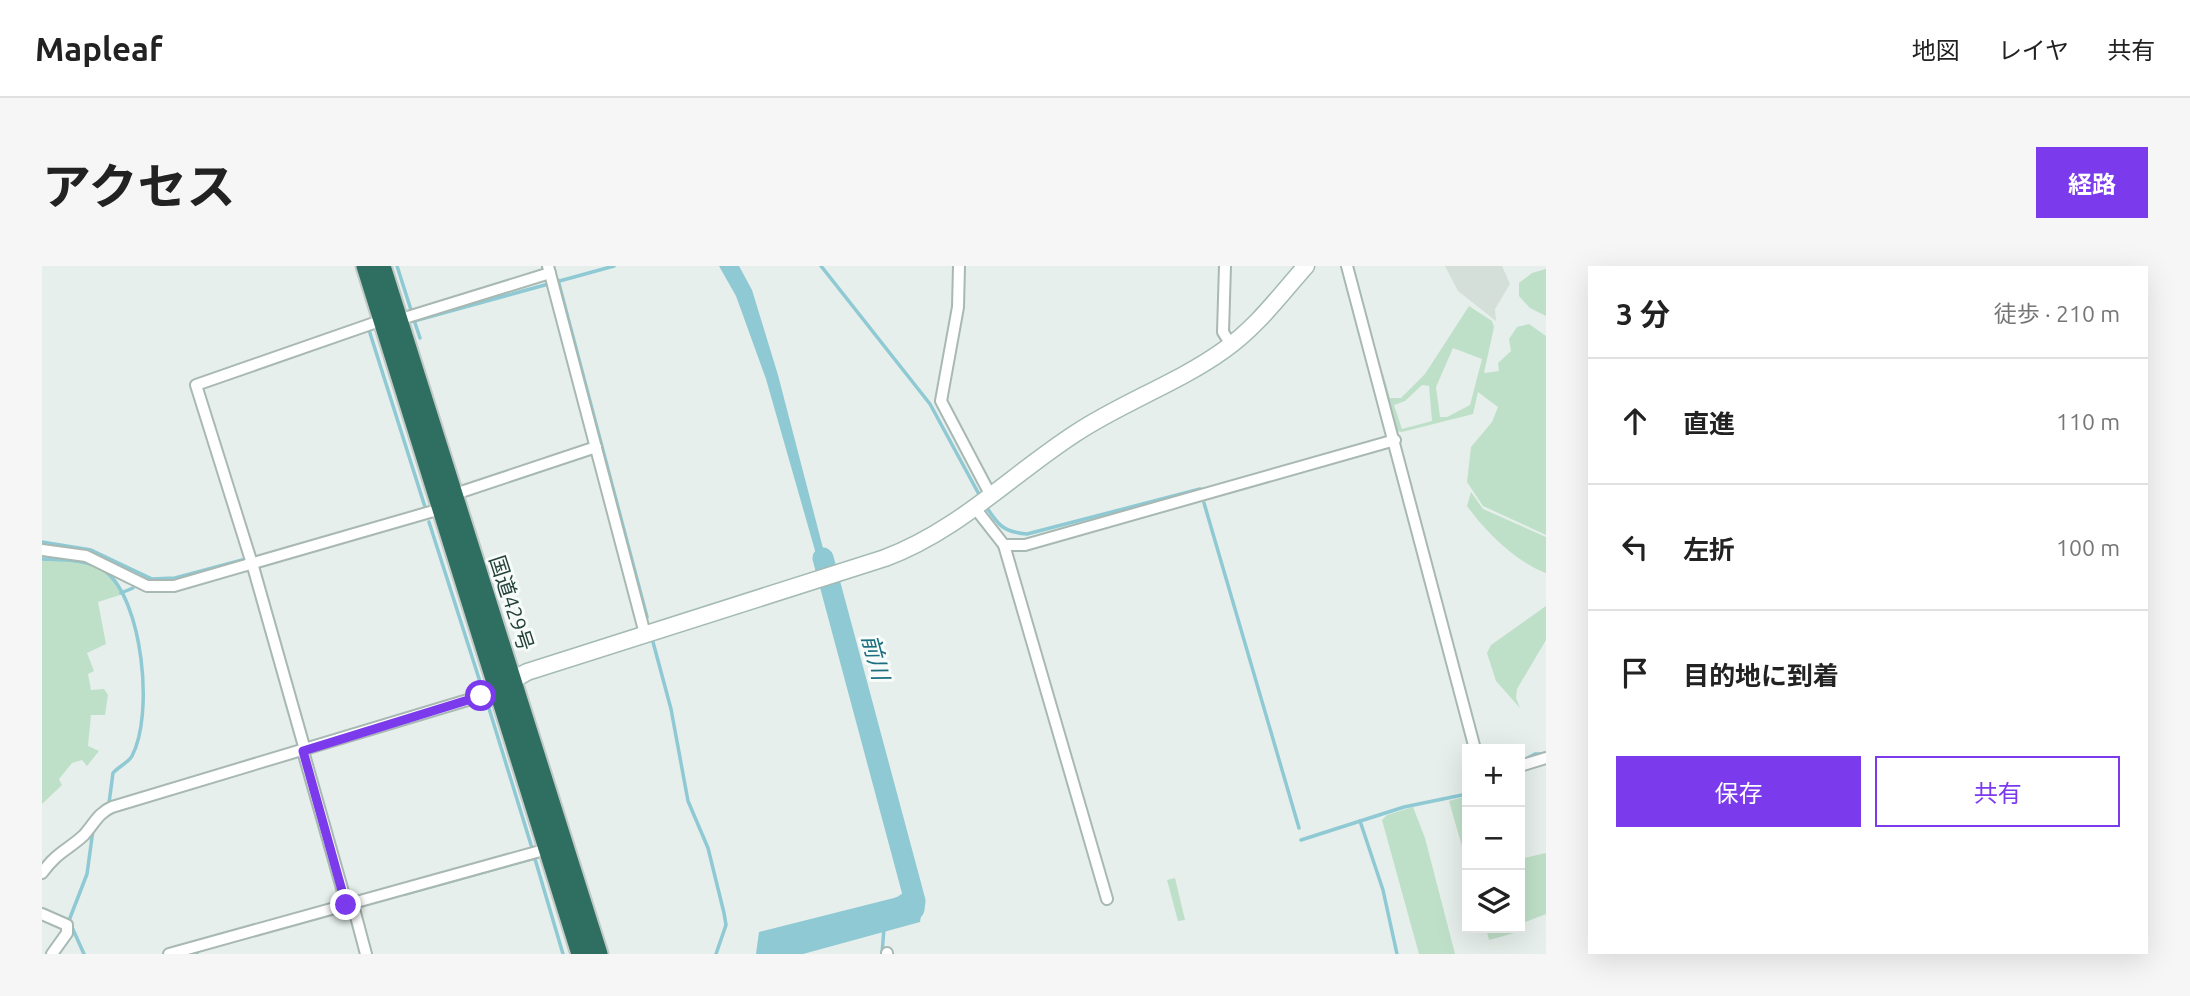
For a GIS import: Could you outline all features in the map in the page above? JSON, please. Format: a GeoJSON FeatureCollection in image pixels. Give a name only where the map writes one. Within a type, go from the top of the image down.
{"type":"FeatureCollection","features":[{"type":"Feature","properties":{"kind":"highway","name":"国道429号"},"geometry":{"type":"LineString","coordinates":[[366,266],[402,318]]}},
{"type":"Feature","properties":{"kind":"highway","name":"国道429号"},"geometry":{"type":"LineString","coordinates":[[381,266],[402,318],[447,502],[556,847],[581,954]]}},
{"type":"Feature","properties":{"kind":"highway","name":"国道429号"},"geometry":{"type":"LineString","coordinates":[[556,847],[598,954]]}},
{"type":"Feature","properties":{"kind":"street"},"geometry":{"type":"LineString","coordinates":[[960,266],[958,307],[941,401],[1004,545],[1107,899]]}},
{"type":"Feature","properties":{"kind":"street"},"geometry":{"type":"LineString","coordinates":[[1225,266],[1223,332],[1231,345]]}},
{"type":"Feature","properties":{"kind":"street"},"geometry":{"type":"LineString","coordinates":[[42,873],[55,855],[82,836],[102,812],[506,684],[527,672],[811,582],[921,544],[1078,432],[1231,345],[1264,315],[1306,266]]}},
{"type":"Feature","properties":{"kind":"street"},"geometry":{"type":"LineString","coordinates":[[1347,266],[1474,744]]}},
{"type":"Feature","properties":{"kind":"street"},"geometry":{"type":"LineString","coordinates":[[366,954],[304,750],[252,564],[196,385],[402,318],[550,275],[645,634]]}},
{"type":"Feature","properties":{"kind":"street"},"geometry":{"type":"LineString","coordinates":[[1004,545],[1026,545],[1395,440]]}},
{"type":"Feature","properties":{"kind":"street"},"geometry":{"type":"LineString","coordinates":[[42,550],[86,556],[147,586],[174,586],[447,502],[596,447]]}},
{"type":"Feature","properties":{"kind":"street"},"geometry":{"type":"LineString","coordinates":[[1525,764],[1546,758]]}},
{"type":"Feature","properties":{"kind":"street"},"geometry":{"type":"LineString","coordinates":[[169,954],[556,847]]}},
{"type":"Feature","properties":{"kind":"street"},"geometry":{"type":"LineString","coordinates":[[42,914],[66,925],[67,933],[52,954]]}},
{"type":"Feature","properties":{"kind":"shaded area"},"geometry":{"type":"Polygon","coordinates":[[[1445,266],[1502,266],[1510,284],[1495,309],[1496,321],[1458,291],[1445,266]]]}},
{"type":"Feature","properties":{"kind":"green space"},"geometry":{"type":"Polygon","coordinates":[[[1546,269],[1546,316],[1530,308],[1519,296],[1519,283],[1532,273],[1546,269]]]}},
{"type":"Feature","properties":{"kind":"green space"},"geometry":{"type":"Polygon","coordinates":[[[1469,306],[1492,321],[1494,327],[1484,373],[1499,371],[1498,363],[1511,351],[1509,339],[1517,327],[1529,324],[1546,336],[1546,535],[1483,506],[1467,482],[1471,447],[1492,422],[1498,407],[1478,392],[1473,414],[1402,432],[1396,431],[1381,378],[1383,373],[1390,398],[1401,398],[1425,374],[1469,306]],[[1453,348],[1436,387],[1440,417],[1447,417],[1470,405],[1482,359],[1453,348]],[[1422,385],[1405,401],[1394,405],[1402,429],[1432,421],[1429,386],[1422,385]]]}},
{"type":"Feature","properties":{"kind":"green space"},"geometry":{"type":"Polygon","coordinates":[[[1471,492],[1483,509],[1546,537],[1546,573],[1513,554],[1483,525],[1467,506],[1471,492]]]}},
{"type":"Feature","properties":{"kind":"green space"},"geometry":{"type":"Polygon","coordinates":[[[42,556],[76,560],[97,567],[106,572],[121,590],[120,595],[98,602],[106,644],[87,653],[94,671],[88,674],[91,690],[104,689],[108,695],[105,715],[91,715],[88,746],[99,751],[87,766],[82,760],[72,763],[59,779],[62,785],[42,804],[42,556]]]}},
{"type":"Feature","properties":{"kind":"green space"},"geometry":{"type":"Polygon","coordinates":[[[1546,606],[1546,640],[1517,689],[1516,698],[1520,708],[1496,681],[1487,653],[1491,645],[1546,606]]]}},
{"type":"Feature","properties":{"kind":"green space"},"geometry":{"type":"Polygon","coordinates":[[[1462,797],[1462,846],[1449,801],[1462,797]]]}},
{"type":"Feature","properties":{"kind":"green space"},"geometry":{"type":"Polygon","coordinates":[[[1413,807],[1425,838],[1455,954],[1419,954],[1382,820],[1387,815],[1413,807]]]}},
{"type":"Feature","properties":{"kind":"green space"},"geometry":{"type":"Polygon","coordinates":[[[1546,853],[1546,914],[1525,922],[1525,870],[1525,858],[1546,853]]]}},
{"type":"Feature","properties":{"kind":"green space"},"geometry":{"type":"Polygon","coordinates":[[[1175,878],[1185,920],[1178,921],[1167,880],[1175,878]]]}},
{"type":"Feature","properties":{"kind":"green space"},"geometry":{"type":"Polygon","coordinates":[[[1487,933],[1514,933],[1489,940],[1487,933]]]}},
{"type":"Feature","properties":{"kind":"water"},"geometry":{"type":"Polygon","coordinates":[[[719,266],[739,266],[752,290],[778,375],[831,579],[824,582],[766,379],[736,296],[719,266]]]}},
{"type":"Feature","properties":{"kind":"water"},"geometry":{"type":"Polygon","coordinates":[[[914,884],[922,910],[920,922],[803,954],[756,954],[759,932],[894,898],[914,884]]]}},
{"type":"Feature","properties":{"kind":"waterway"},"geometry":{"type":"LineString","coordinates":[[397,266],[412,313]]}},
{"type":"Feature","properties":{"kind":"waterway"},"geometry":{"type":"LineString","coordinates":[[414,321],[614,266]]}},
{"type":"Feature","properties":{"kind":"waterway"},"geometry":{"type":"LineString","coordinates":[[821,266],[930,404],[981,498]]}},
{"type":"Feature","properties":{"kind":"waterway"},"geometry":{"type":"LineString","coordinates":[[558,280],[647,617]]}},
{"type":"Feature","properties":{"kind":"waterway"},"geometry":{"type":"LineString","coordinates":[[414,320],[420,338]]}},
{"type":"Feature","properties":{"kind":"waterway"},"geometry":{"type":"LineString","coordinates":[[369,330],[425,507]]}},
{"type":"Feature","properties":{"kind":"waterway"},"geometry":{"type":"LineString","coordinates":[[985,505],[1002,526],[1027,534],[1200,489]]}},
{"type":"Feature","properties":{"kind":"waterway"},"geometry":{"type":"LineString","coordinates":[[1204,503],[1299,828]]}},
{"type":"Feature","properties":{"kind":"waterway"},"geometry":{"type":"LineString","coordinates":[[429,522],[482,688]]}},
{"type":"Feature","properties":{"kind":"waterway"},"geometry":{"type":"LineString","coordinates":[[42,542],[91,550],[152,579],[175,578],[246,559]]}},
{"type":"Feature","properties":{"kind":"waterway","name":"前川"},"geometry":{"type":"LineString","coordinates":[[823,558],[915,901],[914,909],[911,910]]}},
{"type":"Feature","properties":{"kind":"waterway"},"geometry":{"type":"LineString","coordinates":[[42,559],[83,562],[105,571],[118,586],[136,631],[143,687],[139,737],[131,758],[113,773],[109,803]]}},
{"type":"Feature","properties":{"kind":"waterway"},"geometry":{"type":"LineString","coordinates":[[121,593],[133,588]]}},
{"type":"Feature","properties":{"kind":"waterway"},"geometry":{"type":"LineString","coordinates":[[653,642],[671,709],[688,801],[708,848],[724,913],[726,925],[716,954]]}},
{"type":"Feature","properties":{"kind":"waterway"},"geometry":{"type":"LineString","coordinates":[[487,702],[532,848]]}},
{"type":"Feature","properties":{"kind":"waterway"},"geometry":{"type":"LineString","coordinates":[[1525,759],[1535,754],[1544,754]]}},
{"type":"Feature","properties":{"kind":"waterway"},"geometry":{"type":"LineString","coordinates":[[1301,840],[1404,807],[1462,795]]}},
{"type":"Feature","properties":{"kind":"waterway"},"geometry":{"type":"LineString","coordinates":[[1360,821],[1383,890],[1397,954]]}},
{"type":"Feature","properties":{"kind":"waterway"},"geometry":{"type":"LineString","coordinates":[[68,923],[87,874],[93,830]]}},
{"type":"Feature","properties":{"kind":"waterway"},"geometry":{"type":"LineString","coordinates":[[405,894],[535,858]]}},
{"type":"Feature","properties":{"kind":"waterway"},"geometry":{"type":"LineString","coordinates":[[535,859],[563,954]]}},
{"type":"Feature","properties":{"kind":"waterway"},"geometry":{"type":"LineString","coordinates":[[71,925],[84,954]]}},
{"type":"Feature","properties":{"kind":"waterway"},"geometry":{"type":"LineString","coordinates":[[882,954],[884,928]]}},
{"type":"Feature","properties":{"kind":"waterway"},"geometry":{"type":"LineString","coordinates":[[192,954],[197,953]]}},
{"type":"Feature","properties":{"kind":"route"},"geometry":{"type":"LineString","coordinates":[[346,905],[303,751],[481,696]]}}]}
